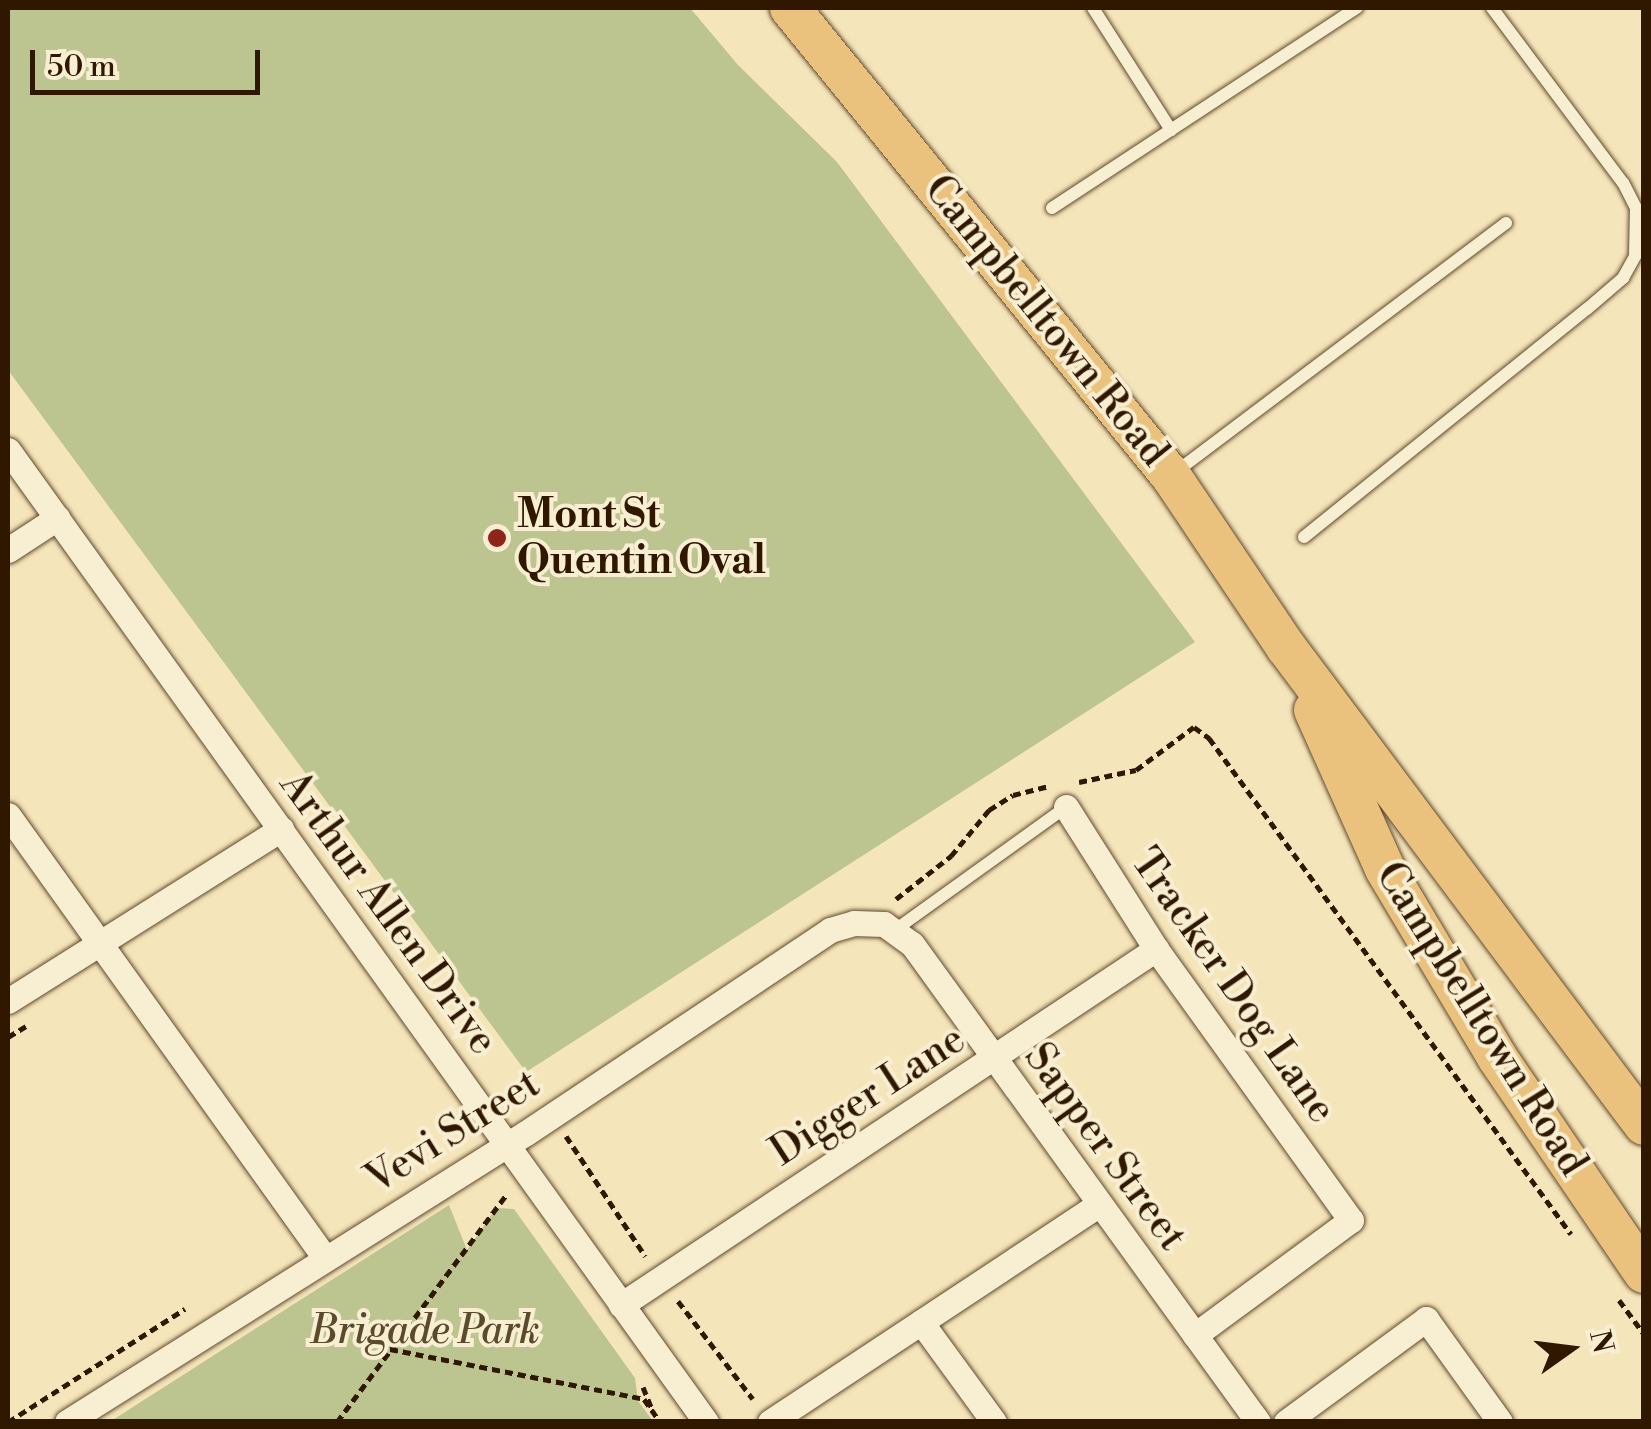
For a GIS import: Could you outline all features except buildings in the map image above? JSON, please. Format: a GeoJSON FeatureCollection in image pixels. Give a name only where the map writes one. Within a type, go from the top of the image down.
{"type":"FeatureCollection","features":[{"type":"Feature","properties":{"kind":"main road","name":"Campbelltown Road"},"geometry":{"type":"LineString","coordinates":[[790,8],[1171,476],[1286,647],[1644,1125]]}},
{"type":"Feature","properties":{"kind":"main road","name":"Campbelltown Road"},"geometry":{"type":"LineString","coordinates":[[1286,647],[1385,869],[1626,1279]]}},
{"type":"Feature","properties":{"kind":"street","name":"Arthur Allen Drive"},"geometry":{"type":"LineString","coordinates":[[8,450],[706,1422]]}},
{"type":"Feature","properties":{"kind":"street"},"geometry":{"type":"LineString","coordinates":[[8,550],[56,518]]}},
{"type":"Feature","properties":{"kind":"street","name":"Tracker Dog Lane"},"geometry":{"type":"LineString","coordinates":[[1066,806],[1156,950],[1351,1220],[1194,1335]]}},
{"type":"Feature","properties":{"kind":"street"},"geometry":{"type":"LineString","coordinates":[[8,815],[325,1258]]}},
{"type":"Feature","properties":{"kind":"street"},"geometry":{"type":"LineString","coordinates":[[8,1001],[281,829]]}},
{"type":"Feature","properties":{"kind":"street","name":"Sapper Street"},"geometry":{"type":"LineString","coordinates":[[890,927],[994,1058],[1258,1422]]}},
{"type":"Feature","properties":{"kind":"street","name":"Vevi Street"},"geometry":{"type":"LineString","coordinates":[[67,1422],[507,1142],[830,930],[890,927]]}},
{"type":"Feature","properties":{"kind":"street","name":"Digger Lane"},"geometry":{"type":"LineString","coordinates":[[621,1305],[1156,950]]}},
{"type":"Feature","properties":{"kind":"street"},"geometry":{"type":"LineString","coordinates":[[770,1422],[1100,1204]]}},
{"type":"Feature","properties":{"kind":"street"},"geometry":{"type":"LineString","coordinates":[[1286,1422],[1426,1319],[1500,1422]]}},
{"type":"Feature","properties":{"kind":"street"},"geometry":{"type":"LineString","coordinates":[[921,1322],[994,1422]]}},
{"type":"Feature","properties":{"kind":"lane"},"geometry":{"type":"LineString","coordinates":[[1093,8],[1171,130]]}},
{"type":"Feature","properties":{"kind":"lane"},"geometry":{"type":"LineString","coordinates":[[1052,208],[1357,8]]}},
{"type":"Feature","properties":{"kind":"lane"},"geometry":{"type":"LineString","coordinates":[[1304,537],[1599,299],[1635,256],[1636,208],[1623,183],[1492,8]]}},
{"type":"Feature","properties":{"kind":"lane"},"geometry":{"type":"LineString","coordinates":[[1171,476],[1506,224]]}},
{"type":"Feature","properties":{"kind":"lane","name":"Tracker Dog Lane"},"geometry":{"type":"LineString","coordinates":[[890,927],[1066,806]]}},
{"type":"Feature","properties":{"kind":"path"},"geometry":{"type":"LineString","coordinates":[[1236,771],[1574,1237]]}},
{"type":"Feature","properties":{"kind":"path"},"geometry":{"type":"LineString","coordinates":[[338,1422],[506,1192],[517,1208]]}},
{"type":"Feature","properties":{"kind":"path"},"geometry":{"type":"LineString","coordinates":[[1626,1279],[1644,1334]]}},
{"type":"Feature","properties":{"kind":"path"},"geometry":{"type":"LineString","coordinates":[[8,1422],[185,1309]]}},
{"type":"Feature","properties":{"kind":"path"},"geometry":{"type":"LineString","coordinates":[[390,1349],[644,1399],[660,1422]]}},
{"type":"Feature","properties":{"kind":"path"},"geometry":{"type":"LineString","coordinates":[[640,1378],[653,1412]]}},
{"type":"Feature","properties":{"kind":"green space"},"geometry":{"type":"Polygon","coordinates":[[[8,8],[690,8],[738,65],[837,162],[1195,642],[526,1072],[8,370],[8,8]]]}},
{"type":"Feature","properties":{"kind":"green space","name":"Brigade Park"},"geometry":{"type":"Polygon","coordinates":[[[449,1205],[467,1250],[496,1208],[514,1209],[635,1378],[638,1401],[653,1421],[111,1421],[449,1205]]]}},
{"type":"Feature","properties":{"kind":"place","name":"Mont St Quentin Oval"},"geometry":{"type":"Point","coordinates":[497,538]}}]}
